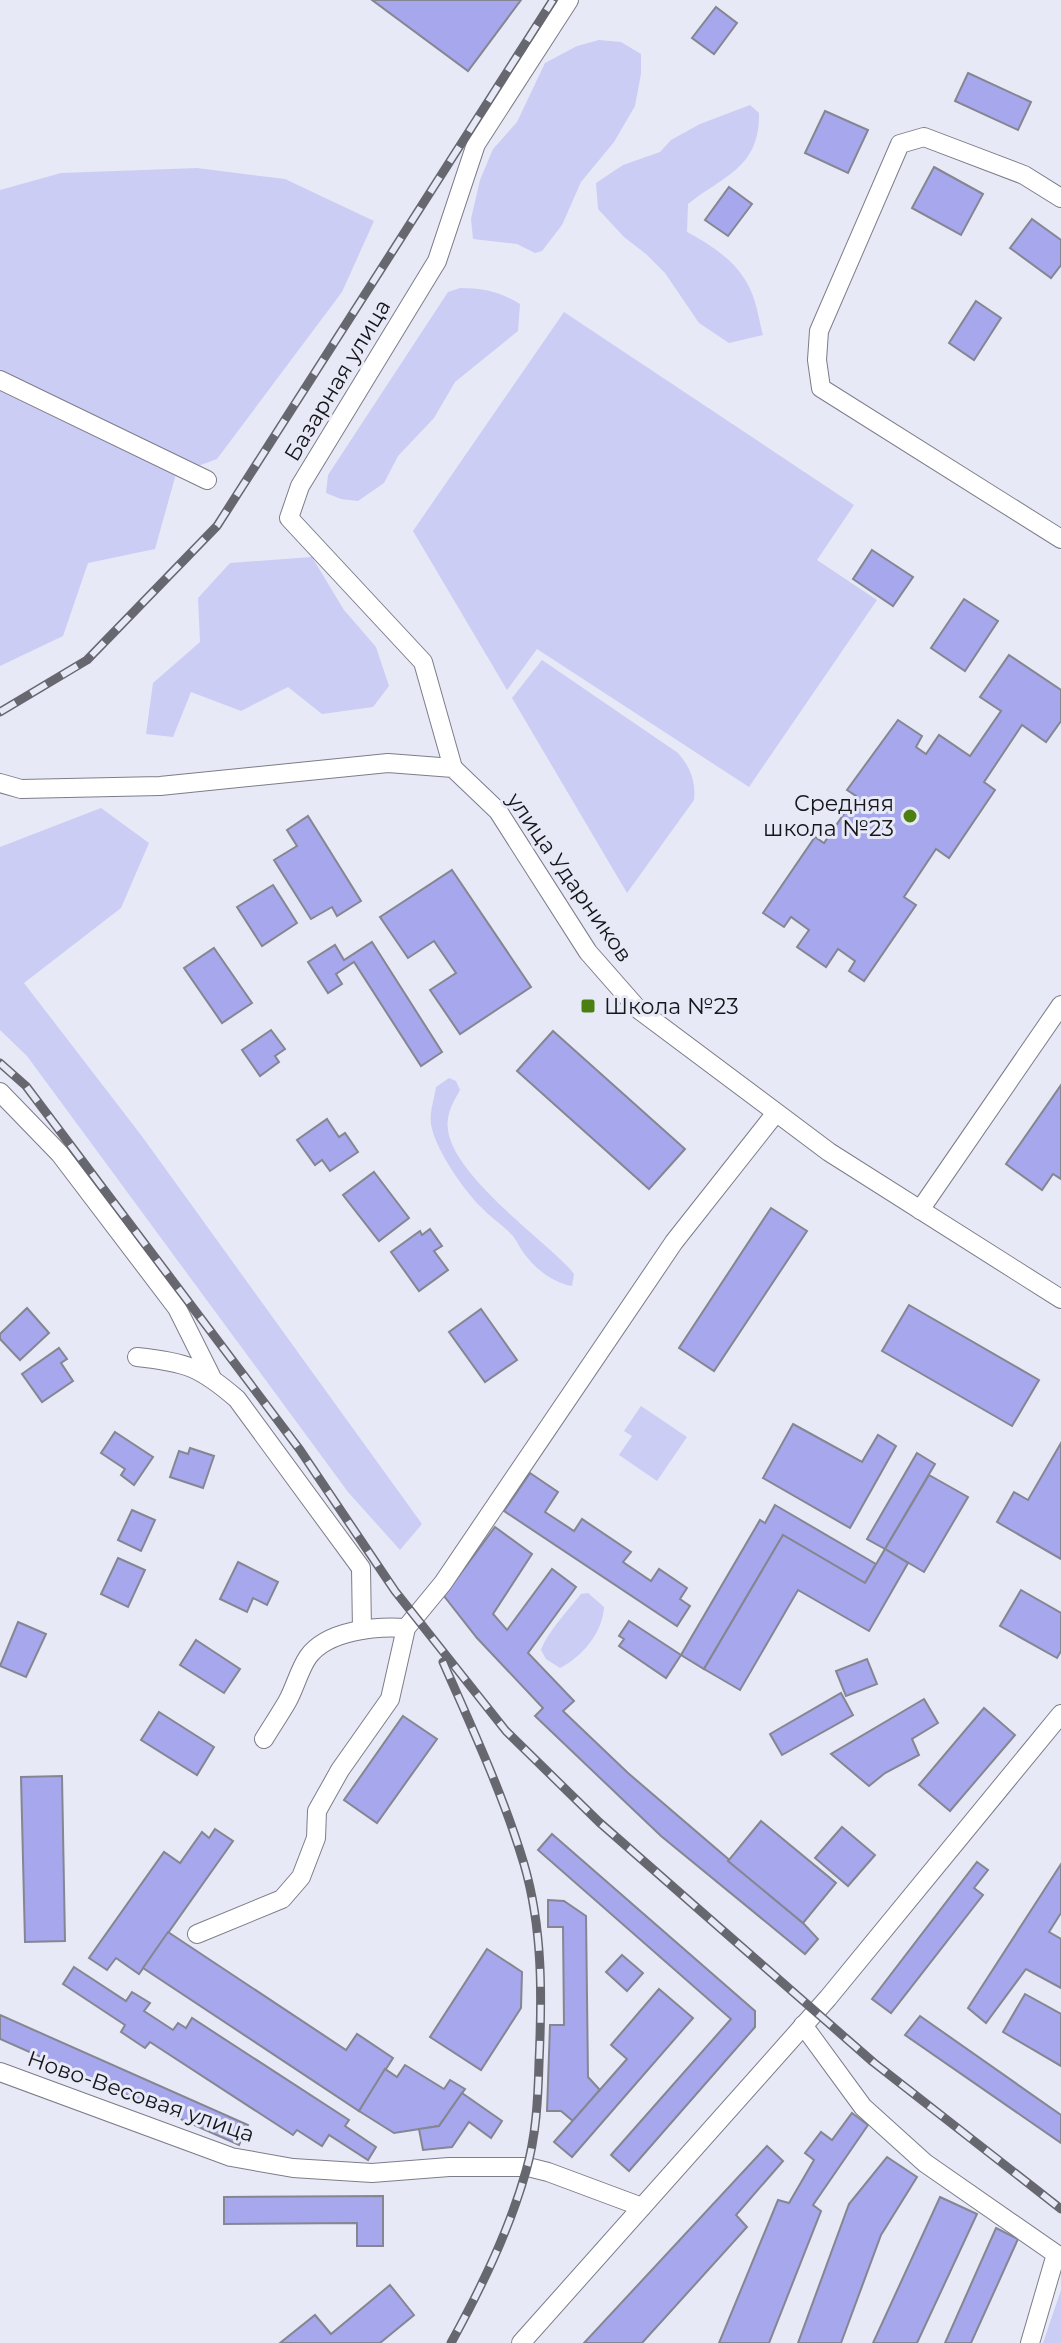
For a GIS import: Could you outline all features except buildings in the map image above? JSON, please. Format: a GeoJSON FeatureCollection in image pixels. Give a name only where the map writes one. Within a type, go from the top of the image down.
{"type":"FeatureCollection","features":[{"type":"Feature","properties":{"kind":"street","name":"Базарная улица"},"geometry":{"type":"LineString","coordinates":[[453,768],[423,662],[289,518],[300,486],[437,261],[476,144],[569,0]]}},
{"type":"Feature","properties":{"kind":"street"},"geometry":{"type":"LineString","coordinates":[[1061,198],[1024,175],[924,137],[900,144],[819,331],[817,360],[821,388],[1061,539]]}},
{"type":"Feature","properties":{"kind":"street"},"geometry":{"type":"LineString","coordinates":[[0,380],[207,480]]}},
{"type":"Feature","properties":{"kind":"street"},"geometry":{"type":"LineString","coordinates":[[0,783],[21,789],[160,786],[388,763],[453,768]]}},
{"type":"Feature","properties":{"kind":"street","name":"улица Ударников"},"geometry":{"type":"LineString","coordinates":[[453,768],[498,811],[588,952],[638,1009],[829,1152],[1061,1299]]}},
{"type":"Feature","properties":{"kind":"street"},"geometry":{"type":"LineString","coordinates":[[920,1210],[1061,1005]]}},
{"type":"Feature","properties":{"kind":"street"},"geometry":{"type":"LineString","coordinates":[[0,1092],[60,1154],[177,1308],[211,1376]]}},
{"type":"Feature","properties":{"kind":"street"},"geometry":{"type":"LineString","coordinates":[[197,1934],[282,1899],[301,1877],[316,1838],[317,1811],[340,1770],[390,1699],[406,1628],[443,1583],[674,1242],[775,1114]]}},
{"type":"Feature","properties":{"kind":"street"},"geometry":{"type":"LineString","coordinates":[[137,1357],[176,1361],[211,1376],[237,1399],[361,1568],[362,1630]]}},
{"type":"Feature","properties":{"kind":"street"},"geometry":{"type":"LineString","coordinates":[[264,1739],[287,1702],[309,1655],[338,1636],[362,1630],[406,1628]]}},
{"type":"Feature","properties":{"kind":"street"},"geometry":{"type":"LineString","coordinates":[[521,2343],[803,2025],[1061,1714]]}},
{"type":"Feature","properties":{"kind":"street"},"geometry":{"type":"LineString","coordinates":[[803,2025],[863,2107],[914,2154],[1056,2254],[1030,2343]]}},
{"type":"Feature","properties":{"kind":"street","name":"Ново-Весовая улица"},"geometry":{"type":"LineString","coordinates":[[0,2072],[231,2157],[293,2168],[372,2173],[449,2167],[528,2167],[642,2207]]}},
{"type":"Feature","properties":{"kind":"shaded area"},"geometry":{"type":"Polygon","coordinates":[[[599,40],[621,42],[641,54],[635,106],[614,142],[581,182],[562,225],[542,251],[535,253],[517,244],[473,239],[471,219],[480,180],[493,149],[517,122],[545,63],[577,46],[599,40]]]}},
{"type":"Feature","properties":{"kind":"shaded area"},"geometry":{"type":"Polygon","coordinates":[[[750,105],[759,113],[758,131],[747,158],[727,177],[688,204],[687,232],[716,249],[740,272],[755,302],[763,335],[729,343],[699,323],[665,273],[598,209],[596,183],[623,165],[660,152],[671,140],[700,124],[750,105]]]}},
{"type":"Feature","properties":{"kind":"shaded area"},"geometry":{"type":"Polygon","coordinates":[[[197,168],[285,179],[374,221],[342,292],[217,459],[176,474],[155,549],[88,563],[63,636],[0,666],[0,190],[61,173],[197,168]]]}},
{"type":"Feature","properties":{"kind":"shaded area"},"geometry":{"type":"Polygon","coordinates":[[[460,288],[492,292],[520,304],[518,331],[455,382],[434,418],[398,456],[384,483],[358,501],[326,493],[328,475],[448,292],[460,288]]]}},
{"type":"Feature","properties":{"kind":"shaded area"},"geometry":{"type":"Polygon","coordinates":[[[564,312],[854,505],[817,560],[877,600],[749,787],[537,649],[507,690],[413,531],[564,312]]]}},
{"type":"Feature","properties":{"kind":"shaded area"},"geometry":{"type":"Polygon","coordinates":[[[312,557],[344,610],[376,647],[389,686],[373,707],[322,714],[288,687],[241,711],[191,692],[173,737],[146,734],[153,683],[200,642],[198,598],[230,563],[312,557]]]}},
{"type":"Feature","properties":{"kind":"shaded area"},"geometry":{"type":"Polygon","coordinates":[[[542,660],[678,753],[691,775],[694,800],[627,893],[512,698],[542,660]]]}},
{"type":"Feature","properties":{"kind":"shaded area"},"geometry":{"type":"Polygon","coordinates":[[[101,808],[149,843],[121,908],[24,983],[141,1135],[422,1524],[400,1550],[348,1492],[27,1056],[0,1030],[0,847],[101,808]]]}},
{"type":"Feature","properties":{"kind":"shaded area"},"geometry":{"type":"Polygon","coordinates":[[[449,1078],[456,1081],[460,1090],[448,1119],[450,1138],[459,1158],[495,1200],[570,1269],[574,1274],[572,1286],[551,1278],[533,1264],[513,1236],[475,1200],[445,1159],[435,1138],[431,1118],[436,1087],[449,1078]]]}},
{"type":"Feature","properties":{"kind":"shaded area"},"geometry":{"type":"Polygon","coordinates":[[[641,1406],[687,1437],[657,1481],[619,1455],[632,1436],[624,1431],[641,1406]]]}},
{"type":"Feature","properties":{"kind":"shaded area"},"geometry":{"type":"Polygon","coordinates":[[[588,1593],[604,1607],[600,1626],[583,1650],[560,1668],[546,1659],[541,1650],[553,1629],[581,1594],[588,1593]]]}},
{"type":"Feature","properties":{"kind":"shaded area"},"geometry":{"type":"Polygon","coordinates":[[[1061,2290],[1061,2343],[1043,2343],[1061,2290]]]}},
{"type":"Feature","properties":{"kind":"railway"},"geometry":{"type":"LineString","coordinates":[[0,712],[87,660],[217,526],[553,0]]}},
{"type":"Feature","properties":{"kind":"railway"},"geometry":{"type":"LineString","coordinates":[[0,1063],[26,1086],[300,1450],[395,1591],[506,1731],[599,1822],[873,2062],[1061,2209]]}},
{"type":"Feature","properties":{"kind":"railway"},"geometry":{"type":"LineString","coordinates":[[443,1662],[497,1787],[524,1864],[535,1913],[541,1988],[537,2104],[529,2158],[503,2237],[451,2343]]}},
{"type":"Feature","properties":{"kind":"place","name":"Средняя школа №23"},"geometry":{"type":"Point","coordinates":[910,816]}},
{"type":"Feature","properties":{"kind":"place","name":"Школа №23"},"geometry":{"type":"Point","coordinates":[588,1006]}}]}
